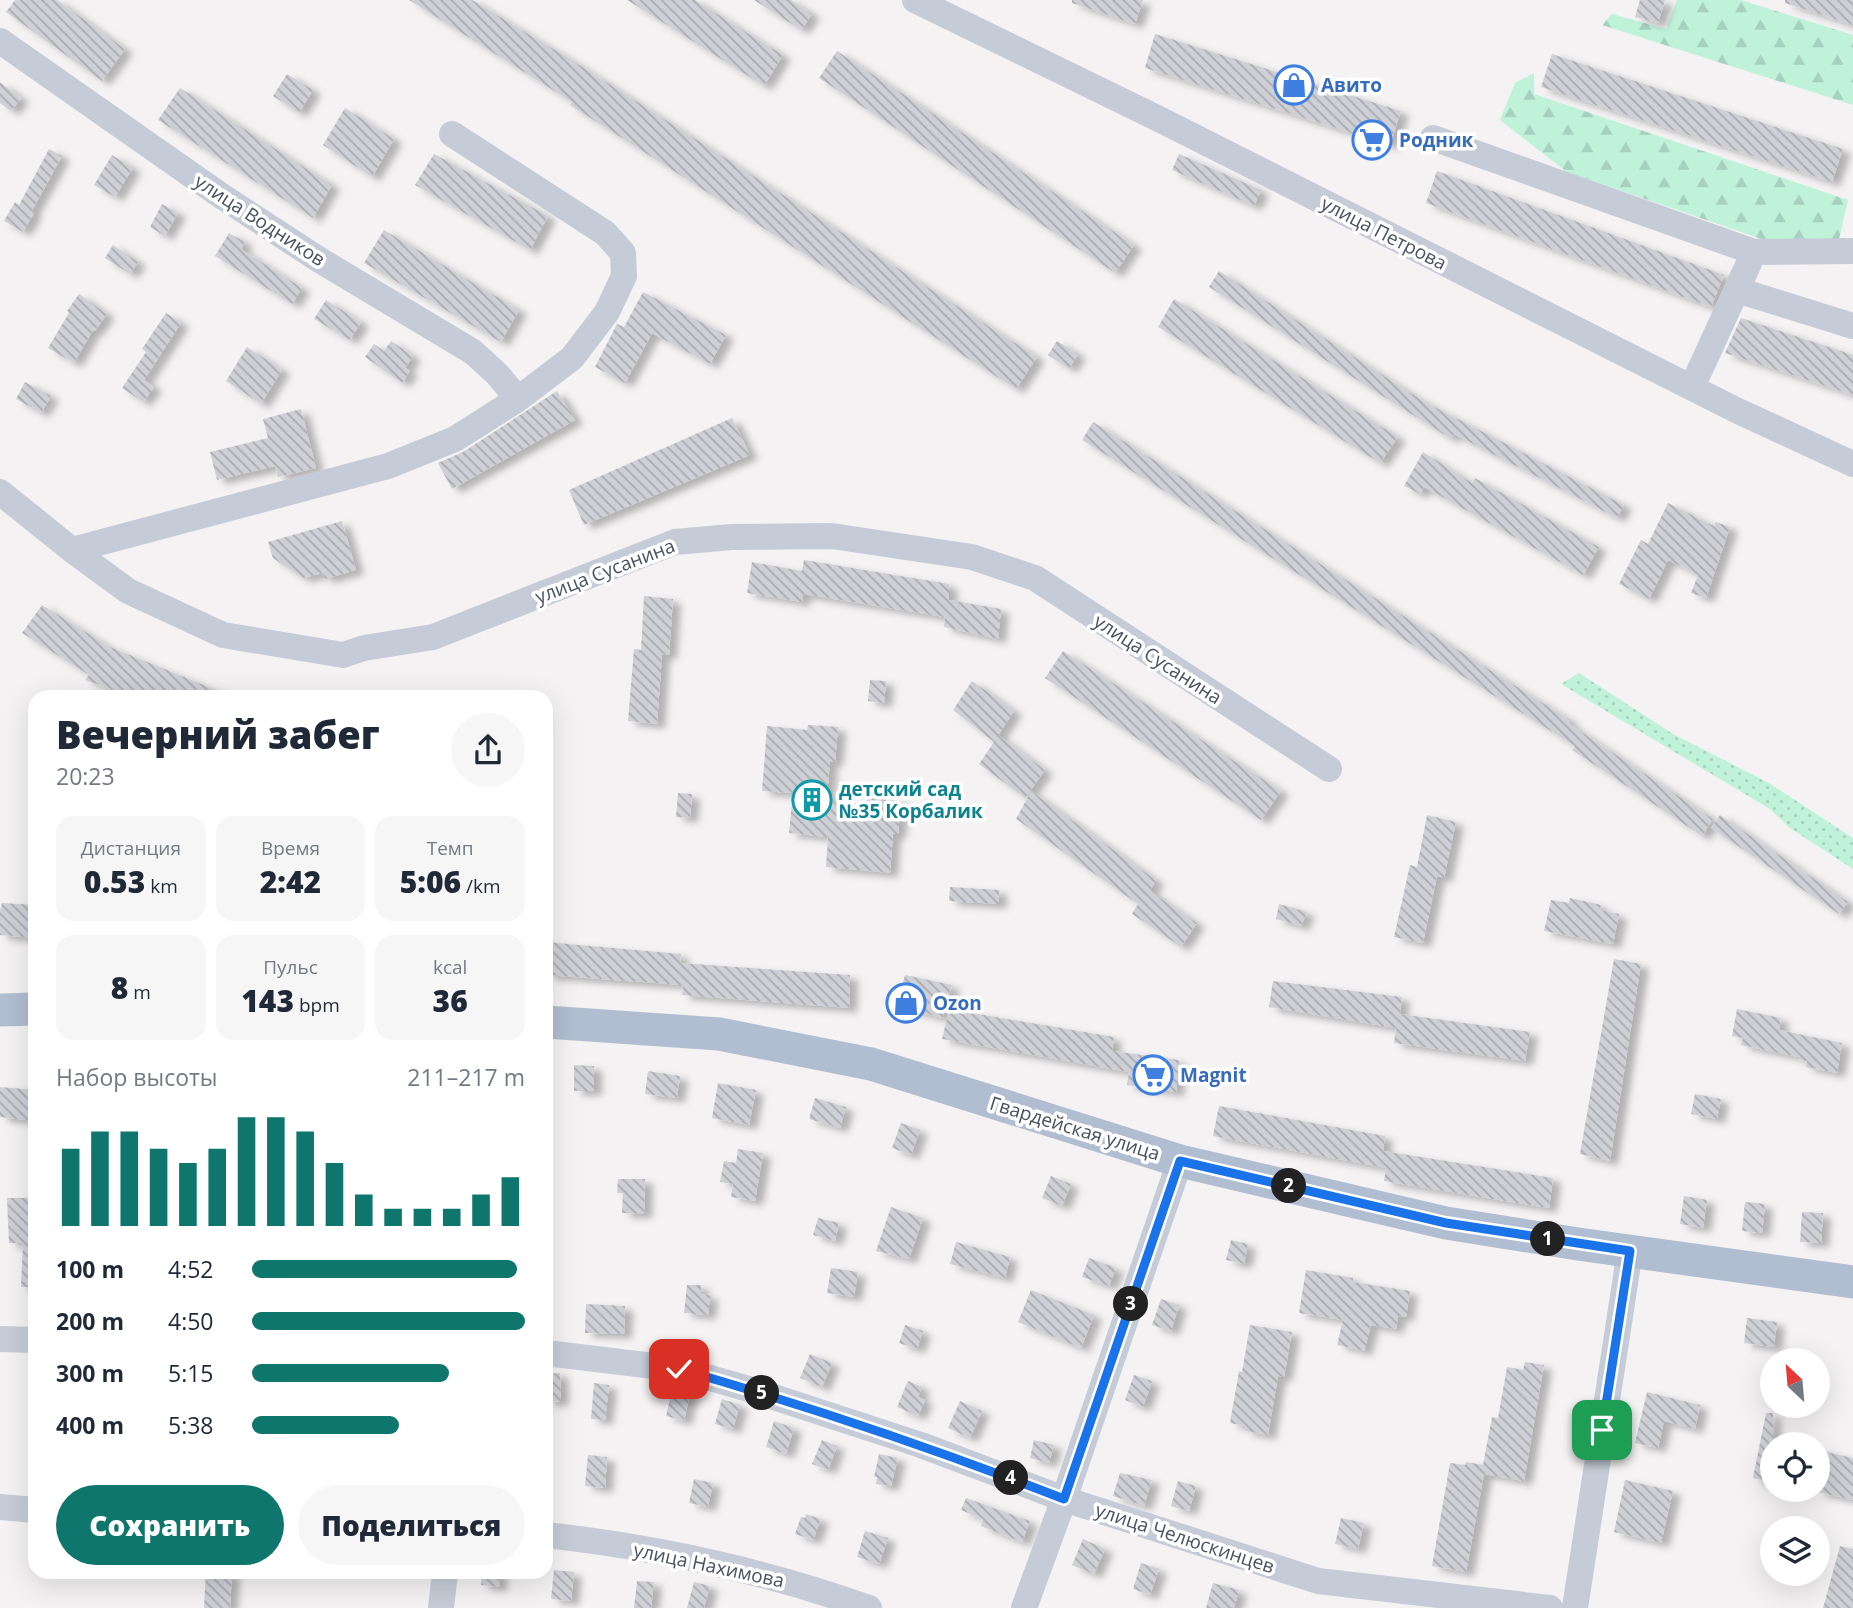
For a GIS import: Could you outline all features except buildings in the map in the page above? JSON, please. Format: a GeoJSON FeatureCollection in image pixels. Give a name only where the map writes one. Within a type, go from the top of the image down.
{"type":"FeatureCollection","features":[{"type":"Feature","properties":{"kind":"main road"},"geometry":{"type":"LineString","coordinates":[[0,1010],[28,1009]]}},
{"type":"Feature","properties":{"kind":"main road","name":"Гвардейская улица"},"geometry":{"type":"LineString","coordinates":[[553,1022],[719,1034],[872,1064],[1180,1161],[1446,1223],[1853,1282]]}},
{"type":"Feature","properties":{"kind":"street","name":"улица Петрова"},"geometry":{"type":"LineString","coordinates":[[915,0],[1159,119],[1738,411],[1853,464]]}},
{"type":"Feature","properties":{"kind":"street","name":"улица Водников"},"geometry":{"type":"LineString","coordinates":[[0,41],[220,195],[318,259],[473,352],[497,374],[517,400]]}},
{"type":"Feature","properties":{"kind":"street"},"geometry":{"type":"LineString","coordinates":[[72,550],[388,466],[455,439],[517,400],[572,358],[607,312],[624,276],[623,253],[605,233],[452,134]]}},
{"type":"Feature","properties":{"kind":"street"},"geometry":{"type":"LineString","coordinates":[[1433,138],[1754,252],[1853,251]]}},
{"type":"Feature","properties":{"kind":"street"},"geometry":{"type":"LineString","coordinates":[[1692,387],[1754,252]]}},
{"type":"Feature","properties":{"kind":"street"},"geometry":{"type":"LineString","coordinates":[[1737,290],[1853,326]]}},
{"type":"Feature","properties":{"kind":"street","name":"улица Сусанина"},"geometry":{"type":"LineString","coordinates":[[0,492],[128,591],[223,635],[343,656],[364,649],[433,637],[675,542],[732,537],[832,536],[972,557],[1035,578],[1329,769]]}},
{"type":"Feature","properties":{"kind":"street"},"geometry":{"type":"LineString","coordinates":[[1024,1608],[1180,1161]]}},
{"type":"Feature","properties":{"kind":"street"},"geometry":{"type":"LineString","coordinates":[[1575,1608],[1630,1251]]}},
{"type":"Feature","properties":{"kind":"street"},"geometry":{"type":"LineString","coordinates":[[0,1339],[28,1340]]}},
{"type":"Feature","properties":{"kind":"street","name":"улица Челюскинцев"},"geometry":{"type":"LineString","coordinates":[[553,1354],[679,1369],[752,1390],[921,1446],[1064,1499],[1318,1581],[1550,1608]]}},
{"type":"Feature","properties":{"kind":"street"},"geometry":{"type":"LineString","coordinates":[[0,1507],[28,1509]]}},
{"type":"Feature","properties":{"kind":"street","name":"улица Нахимова"},"geometry":{"type":"LineString","coordinates":[[553,1536],[698,1559],[805,1586],[869,1608]]}},
{"type":"Feature","properties":{"kind":"street"},"geometry":{"type":"LineString","coordinates":[[441,1608],[444,1579]]}},
{"type":"Feature","properties":{"kind":"green space"},"geometry":{"type":"Polygon","coordinates":[[[1677,0],[1741,0],[1853,35],[1853,105],[1602,25],[1612,14],[1666,29],[1677,0]]]}},
{"type":"Feature","properties":{"kind":"green space"},"geometry":{"type":"Polygon","coordinates":[[[1534,73],[1534,94],[1848,200],[1838,244],[1770,242],[1567,172],[1500,120],[1515,83],[1534,73]]]}},
{"type":"Feature","properties":{"kind":"green space"},"geometry":{"type":"Polygon","coordinates":[[[1579,673],[1673,734],[1769,783],[1853,838],[1853,869],[1790,828],[1770,809],[1561,684],[1579,673]]]}},
{"type":"Feature","properties":{"kind":"place","name":"Авито"},"geometry":{"type":"Point","coordinates":[1294,85]}},
{"type":"Feature","properties":{"kind":"place","name":"Родник"},"geometry":{"type":"Point","coordinates":[1372,140]}},
{"type":"Feature","properties":{"kind":"place","name":"детский сад №35 Корбалик"},"geometry":{"type":"Point","coordinates":[812,800]}},
{"type":"Feature","properties":{"kind":"place","name":"Ozon"},"geometry":{"type":"Point","coordinates":[906,1003]}},
{"type":"Feature","properties":{"kind":"place","name":"Magnit"},"geometry":{"type":"Point","coordinates":[1153,1075]}},
{"type":"Feature","properties":{"kind":"route"},"geometry":{"type":"LineString","coordinates":[[679,1369],[752,1390],[921,1446],[1064,1499],[1180,1161],[1446,1223],[1630,1251],[1602,1430]]}}]}
